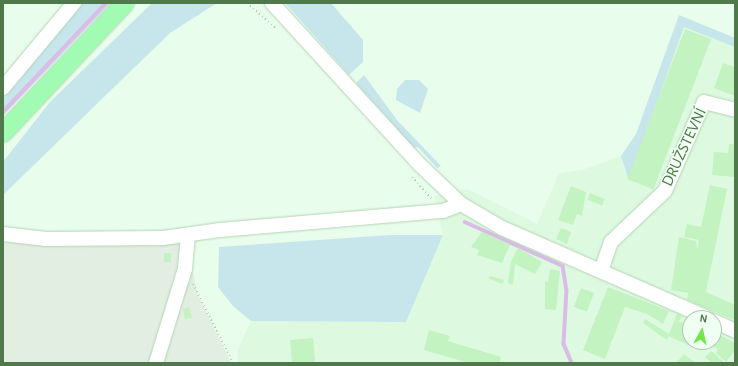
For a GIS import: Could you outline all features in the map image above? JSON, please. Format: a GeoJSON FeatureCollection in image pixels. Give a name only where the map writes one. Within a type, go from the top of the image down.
{"type":"FeatureCollection","features":[{"type":"Feature","properties":{"kind":"main road"},"geometry":{"type":"LineString","coordinates":[[3,133],[125,3]]}},
{"type":"Feature","properties":{"kind":"street"},"geometry":{"type":"LineString","coordinates":[[3,88],[74,3]]}},
{"type":"Feature","properties":{"kind":"street"},"geometry":{"type":"LineString","coordinates":[[272,3],[419,164],[461,204],[502,228],[690,310]]}},
{"type":"Feature","properties":{"kind":"street","name":"DRUŽSTEVNÍ"},"geometry":{"type":"LineString","coordinates":[[601,271],[611,242],[665,191],[704,102],[735,110]]}},
{"type":"Feature","properties":{"kind":"street"},"geometry":{"type":"LineString","coordinates":[[3,234],[46,239],[188,236],[220,230],[443,211],[461,204]]}},
{"type":"Feature","properties":{"kind":"street"},"geometry":{"type":"LineString","coordinates":[[156,363],[185,268],[188,236]]}},
{"type":"Feature","properties":{"kind":"street"},"geometry":{"type":"LineString","coordinates":[[722,325],[735,331]]}},
{"type":"Feature","properties":{"kind":"path"},"geometry":{"type":"LineString","coordinates":[[185,268],[233,363]]}},
{"type":"Feature","properties":{"kind":"shaded area"},"geometry":{"type":"Polygon","coordinates":[[[80,3],[111,3],[3,116],[3,93],[80,3]]]}},
{"type":"Feature","properties":{"kind":"shaded area"},"geometry":{"type":"Polygon","coordinates":[[[152,3],[217,3],[170,33],[3,195],[3,162],[49,103],[152,3]]]}},
{"type":"Feature","properties":{"kind":"shaded area"},"geometry":{"type":"Polygon","coordinates":[[[285,3],[331,3],[363,40],[363,62],[349,75],[285,3]]]}},
{"type":"Feature","properties":{"kind":"shaded area"},"geometry":{"type":"Polygon","coordinates":[[[679,15],[735,38],[735,47],[684,27],[629,180],[621,156],[636,134],[679,15]]]}},
{"type":"Feature","properties":{"kind":"shaded area"},"geometry":{"type":"Polygon","coordinates":[[[681,17],[735,38],[735,363],[238,363],[237,351],[251,321],[406,322],[443,235],[434,196],[467,189],[537,224],[559,173],[582,170],[621,156],[636,134],[681,17]]]}},
{"type":"Feature","properties":{"kind":"shaded area"},"geometry":{"type":"Polygon","coordinates":[[[364,75],[397,120],[441,166],[437,168],[418,147],[414,148],[356,83],[364,75]]]}},
{"type":"Feature","properties":{"kind":"shaded area"},"geometry":{"type":"Polygon","coordinates":[[[405,80],[419,80],[428,89],[420,113],[396,100],[397,89],[405,80]]]}},
{"type":"Feature","properties":{"kind":"shaded area"},"geometry":{"type":"Polygon","coordinates":[[[390,235],[443,235],[406,322],[251,321],[233,306],[218,287],[219,247],[390,235]]]}},
{"type":"Feature","properties":{"kind":"shaded area"},"geometry":{"type":"Polygon","coordinates":[[[3,241],[186,242],[198,295],[231,363],[3,363],[3,241]]]}},
{"type":"Feature","properties":{"kind":"building"},"geometry":{"type":"Polygon","coordinates":[[[685,29],[711,39],[653,189],[627,179],[685,29]]]}},
{"type":"Feature","properties":{"kind":"building"},"geometry":{"type":"Polygon","coordinates":[[[723,63],[735,67],[735,96],[714,88],[723,63]]]}},
{"type":"Feature","properties":{"kind":"building"},"geometry":{"type":"Polygon","coordinates":[[[729,144],[735,144],[735,177],[712,175],[714,152],[728,153],[729,144]]]}},
{"type":"Feature","properties":{"kind":"building"},"geometry":{"type":"Polygon","coordinates":[[[710,185],[727,189],[706,292],[735,305],[735,320],[722,315],[722,310],[711,310],[687,300],[688,293],[671,290],[679,237],[696,241],[697,249],[699,240],[684,237],[687,224],[701,227],[710,185]]]}},
{"type":"Feature","properties":{"kind":"building"},"geometry":{"type":"Polygon","coordinates":[[[571,186],[586,192],[582,216],[577,214],[573,225],[558,220],[571,186]]]}},
{"type":"Feature","properties":{"kind":"building"},"geometry":{"type":"Polygon","coordinates":[[[590,193],[605,199],[602,205],[587,199],[590,193]]]}},
{"type":"Feature","properties":{"kind":"building"},"geometry":{"type":"Polygon","coordinates":[[[561,228],[571,232],[567,244],[556,239],[561,228]]]}},
{"type":"Feature","properties":{"kind":"building"},"geometry":{"type":"Polygon","coordinates":[[[482,232],[510,245],[502,263],[477,255],[479,250],[471,247],[482,232]]]}},
{"type":"Feature","properties":{"kind":"building"},"geometry":{"type":"Polygon","coordinates":[[[518,248],[542,262],[535,274],[515,264],[513,285],[508,283],[511,261],[518,248]]]}},
{"type":"Feature","properties":{"kind":"building"},"geometry":{"type":"Polygon","coordinates":[[[164,253],[171,253],[171,262],[164,262],[164,253]]]}},
{"type":"Feature","properties":{"kind":"building"},"geometry":{"type":"Polygon","coordinates":[[[550,269],[560,271],[556,310],[545,309],[545,281],[548,282],[550,269]]]}},
{"type":"Feature","properties":{"kind":"building"},"geometry":{"type":"Polygon","coordinates":[[[490,276],[504,280],[502,284],[488,278],[490,276]]]}},
{"type":"Feature","properties":{"kind":"building"},"geometry":{"type":"Polygon","coordinates":[[[608,287],[669,311],[663,324],[647,314],[625,307],[605,359],[583,350],[608,287]]]}},
{"type":"Feature","properties":{"kind":"building"},"geometry":{"type":"Polygon","coordinates":[[[581,288],[594,293],[587,312],[574,307],[581,288]]]}},
{"type":"Feature","properties":{"kind":"building"},"geometry":{"type":"Polygon","coordinates":[[[189,307],[192,318],[185,319],[183,309],[189,307]]]}},
{"type":"Feature","properties":{"kind":"building"},"geometry":{"type":"Polygon","coordinates":[[[677,314],[682,316],[679,321],[682,322],[682,342],[669,336],[667,340],[643,323],[645,319],[669,334],[677,314]]]}},
{"type":"Feature","properties":{"kind":"building"},"geometry":{"type":"Polygon","coordinates":[[[429,330],[450,336],[448,341],[501,357],[500,363],[469,363],[424,350],[429,330]]]}},
{"type":"Feature","properties":{"kind":"building"},"geometry":{"type":"Polygon","coordinates":[[[722,336],[735,343],[735,350],[726,362],[716,353],[718,350],[722,350],[722,336]]]}},
{"type":"Feature","properties":{"kind":"building"},"geometry":{"type":"Polygon","coordinates":[[[313,338],[315,363],[292,363],[290,340],[313,338]]]}},
{"type":"Feature","properties":{"kind":"building"},"geometry":{"type":"Polygon","coordinates":[[[711,351],[725,363],[711,363],[705,357],[711,351]]]}},
{"type":"Feature","properties":{"kind":"building"},"geometry":{"type":"Polygon","coordinates":[[[684,354],[695,363],[676,363],[684,354]]]}},
{"type":"Feature","properties":{"kind":"waterway"},"geometry":{"type":"LineString","coordinates":[[3,112],[106,3]]}},
{"type":"Feature","properties":{"kind":"waterway"},"geometry":{"type":"LineString","coordinates":[[465,222],[563,266],[567,290],[564,344],[572,363]]}}]}
